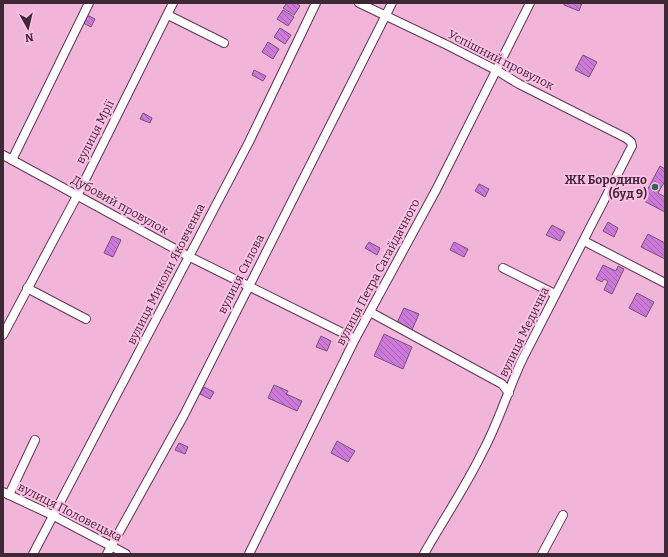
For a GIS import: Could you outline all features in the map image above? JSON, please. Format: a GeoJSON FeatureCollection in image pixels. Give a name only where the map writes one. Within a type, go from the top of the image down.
{"type":"FeatureCollection","features":[{"type":"Feature","properties":{"kind":"street"},"geometry":{"type":"LineString","coordinates":[[12,160],[89,3]]}},
{"type":"Feature","properties":{"kind":"street","name":"вулиця Мрії"},"geometry":{"type":"LineString","coordinates":[[3,335],[77,196],[173,3]]}},
{"type":"Feature","properties":{"kind":"street","name":"вулиця Миколи Яковченка"},"geometry":{"type":"LineString","coordinates":[[33,554],[52,515],[124,383],[188,256],[249,142],[316,3]]}},
{"type":"Feature","properties":{"kind":"street","name":"Успішний провулок"},"geometry":{"type":"LineString","coordinates":[[359,3],[496,70],[519,84],[631,142]]}},
{"type":"Feature","properties":{"kind":"street","name":"вулиця Силова"},"geometry":{"type":"LineString","coordinates":[[109,550],[184,415],[248,285],[392,3]]}},
{"type":"Feature","properties":{"kind":"street","name":"вулиця Петра Сагайдачного"},"geometry":{"type":"LineString","coordinates":[[249,554],[355,339],[436,190],[530,3]]}},
{"type":"Feature","properties":{"kind":"street"},"geometry":{"type":"LineString","coordinates":[[168,15],[224,43]]}},
{"type":"Feature","properties":{"kind":"street","name":"вулиця Медична"},"geometry":{"type":"LineString","coordinates":[[424,554],[482,454],[520,364],[555,294],[631,151],[631,142]]}},
{"type":"Feature","properties":{"kind":"street","name":"Дубовий провулок"},"geometry":{"type":"LineString","coordinates":[[3,155],[188,256],[355,339]]}},
{"type":"Feature","properties":{"kind":"street"},"geometry":{"type":"LineString","coordinates":[[584,241],[665,283]]}},
{"type":"Feature","properties":{"kind":"street"},"geometry":{"type":"LineString","coordinates":[[503,268],[555,294]]}},
{"type":"Feature","properties":{"kind":"street"},"geometry":{"type":"LineString","coordinates":[[27,288],[86,319]]}},
{"type":"Feature","properties":{"kind":"street"},"geometry":{"type":"LineString","coordinates":[[370,312],[502,384],[509,393]]}},
{"type":"Feature","properties":{"kind":"street"},"geometry":{"type":"LineString","coordinates":[[6,493],[35,440]]}},
{"type":"Feature","properties":{"kind":"street","name":"вулиця Половецька"},"geometry":{"type":"LineString","coordinates":[[6,493],[52,515],[109,550],[126,554]]}},
{"type":"Feature","properties":{"kind":"street"},"geometry":{"type":"LineString","coordinates":[[542,554],[563,515]]}},
{"type":"Feature","properties":{"kind":"building"},"geometry":{"type":"Polygon","coordinates":[[[287,3],[296,3],[300,6],[294,15],[283,8],[287,3]]]}},
{"type":"Feature","properties":{"kind":"building"},"geometry":{"type":"Polygon","coordinates":[[[564,3],[582,3],[579,11],[564,5],[564,3]]]}},
{"type":"Feature","properties":{"kind":"building"},"geometry":{"type":"Polygon","coordinates":[[[283,10],[294,17],[288,26],[277,19],[283,10]]]}},
{"type":"Feature","properties":{"kind":"building"},"geometry":{"type":"Polygon","coordinates":[[[87,15],[95,19],[91,27],[83,23],[87,15]]]}},
{"type":"Feature","properties":{"kind":"building"},"geometry":{"type":"Polygon","coordinates":[[[280,28],[291,35],[285,44],[274,37],[280,28]]]}},
{"type":"Feature","properties":{"kind":"building"},"geometry":{"type":"Polygon","coordinates":[[[268,42],[279,49],[273,59],[262,52],[268,42]]]}},
{"type":"Feature","properties":{"kind":"building"},"geometry":{"type":"Polygon","coordinates":[[[583,55],[597,62],[589,77],[575,70],[583,55]]]}},
{"type":"Feature","properties":{"kind":"building"},"geometry":{"type":"Polygon","coordinates":[[[254,70],[266,76],[263,81],[252,75],[254,70]]]}},
{"type":"Feature","properties":{"kind":"building"},"geometry":{"type":"Polygon","coordinates":[[[143,113],[152,118],[150,123],[140,119],[143,113]]]}},
{"type":"Feature","properties":{"kind":"building","name":"ЖК Бородино (буд 9)"},"geometry":{"type":"Polygon","coordinates":[[[660,166],[665,169],[665,181],[658,193],[665,197],[665,212],[642,200],[660,166]]]}},
{"type":"Feature","properties":{"kind":"building"},"geometry":{"type":"Polygon","coordinates":[[[479,184],[489,189],[485,197],[475,191],[479,184]]]}},
{"type":"Feature","properties":{"kind":"building"},"geometry":{"type":"Polygon","coordinates":[[[608,222],[618,228],[614,237],[603,231],[608,222]]]}},
{"type":"Feature","properties":{"kind":"building"},"geometry":{"type":"Polygon","coordinates":[[[552,225],[565,232],[560,241],[546,235],[552,225]]]}},
{"type":"Feature","properties":{"kind":"building"},"geometry":{"type":"Polygon","coordinates":[[[648,234],[665,243],[665,259],[641,247],[648,234]]]}},
{"type":"Feature","properties":{"kind":"building"},"geometry":{"type":"Polygon","coordinates":[[[112,236],[121,240],[113,257],[104,253],[112,236]]]}},
{"type":"Feature","properties":{"kind":"building"},"geometry":{"type":"Polygon","coordinates":[[[369,242],[380,248],[377,255],[365,248],[369,242]]]}},
{"type":"Feature","properties":{"kind":"building"},"geometry":{"type":"Polygon","coordinates":[[[454,242],[468,249],[464,257],[450,250],[454,242]]]}},
{"type":"Feature","properties":{"kind":"building"},"geometry":{"type":"Polygon","coordinates":[[[603,265],[616,271],[618,266],[624,269],[612,294],[604,290],[608,281],[604,279],[602,282],[596,279],[603,265]]]}},
{"type":"Feature","properties":{"kind":"building"},"geometry":{"type":"Polygon","coordinates":[[[637,293],[654,302],[646,317],[629,308],[637,293]]]}},
{"type":"Feature","properties":{"kind":"building"},"geometry":{"type":"Polygon","coordinates":[[[404,308],[419,314],[411,332],[396,325],[404,308]]]}},
{"type":"Feature","properties":{"kind":"building"},"geometry":{"type":"Polygon","coordinates":[[[384,334],[412,347],[403,369],[374,356],[384,334]]]}},
{"type":"Feature","properties":{"kind":"building"},"geometry":{"type":"Polygon","coordinates":[[[321,336],[331,341],[327,351],[316,347],[321,336]]]}},
{"type":"Feature","properties":{"kind":"building"},"geometry":{"type":"Polygon","coordinates":[[[274,385],[288,391],[286,394],[302,401],[297,411],[268,398],[274,385]]]}},
{"type":"Feature","properties":{"kind":"building"},"geometry":{"type":"Polygon","coordinates":[[[204,387],[214,392],[210,399],[200,394],[204,387]]]}},
{"type":"Feature","properties":{"kind":"building"},"geometry":{"type":"Polygon","coordinates":[[[337,441],[355,451],[348,462],[331,453],[337,441]]]}},
{"type":"Feature","properties":{"kind":"building"},"geometry":{"type":"Polygon","coordinates":[[[179,443],[188,447],[185,454],[175,450],[179,443]]]}},
{"type":"Feature","properties":{"kind":"place","name":"ЖК Бородино (буд 9)"},"geometry":{"type":"Point","coordinates":[655,187]}}]}
